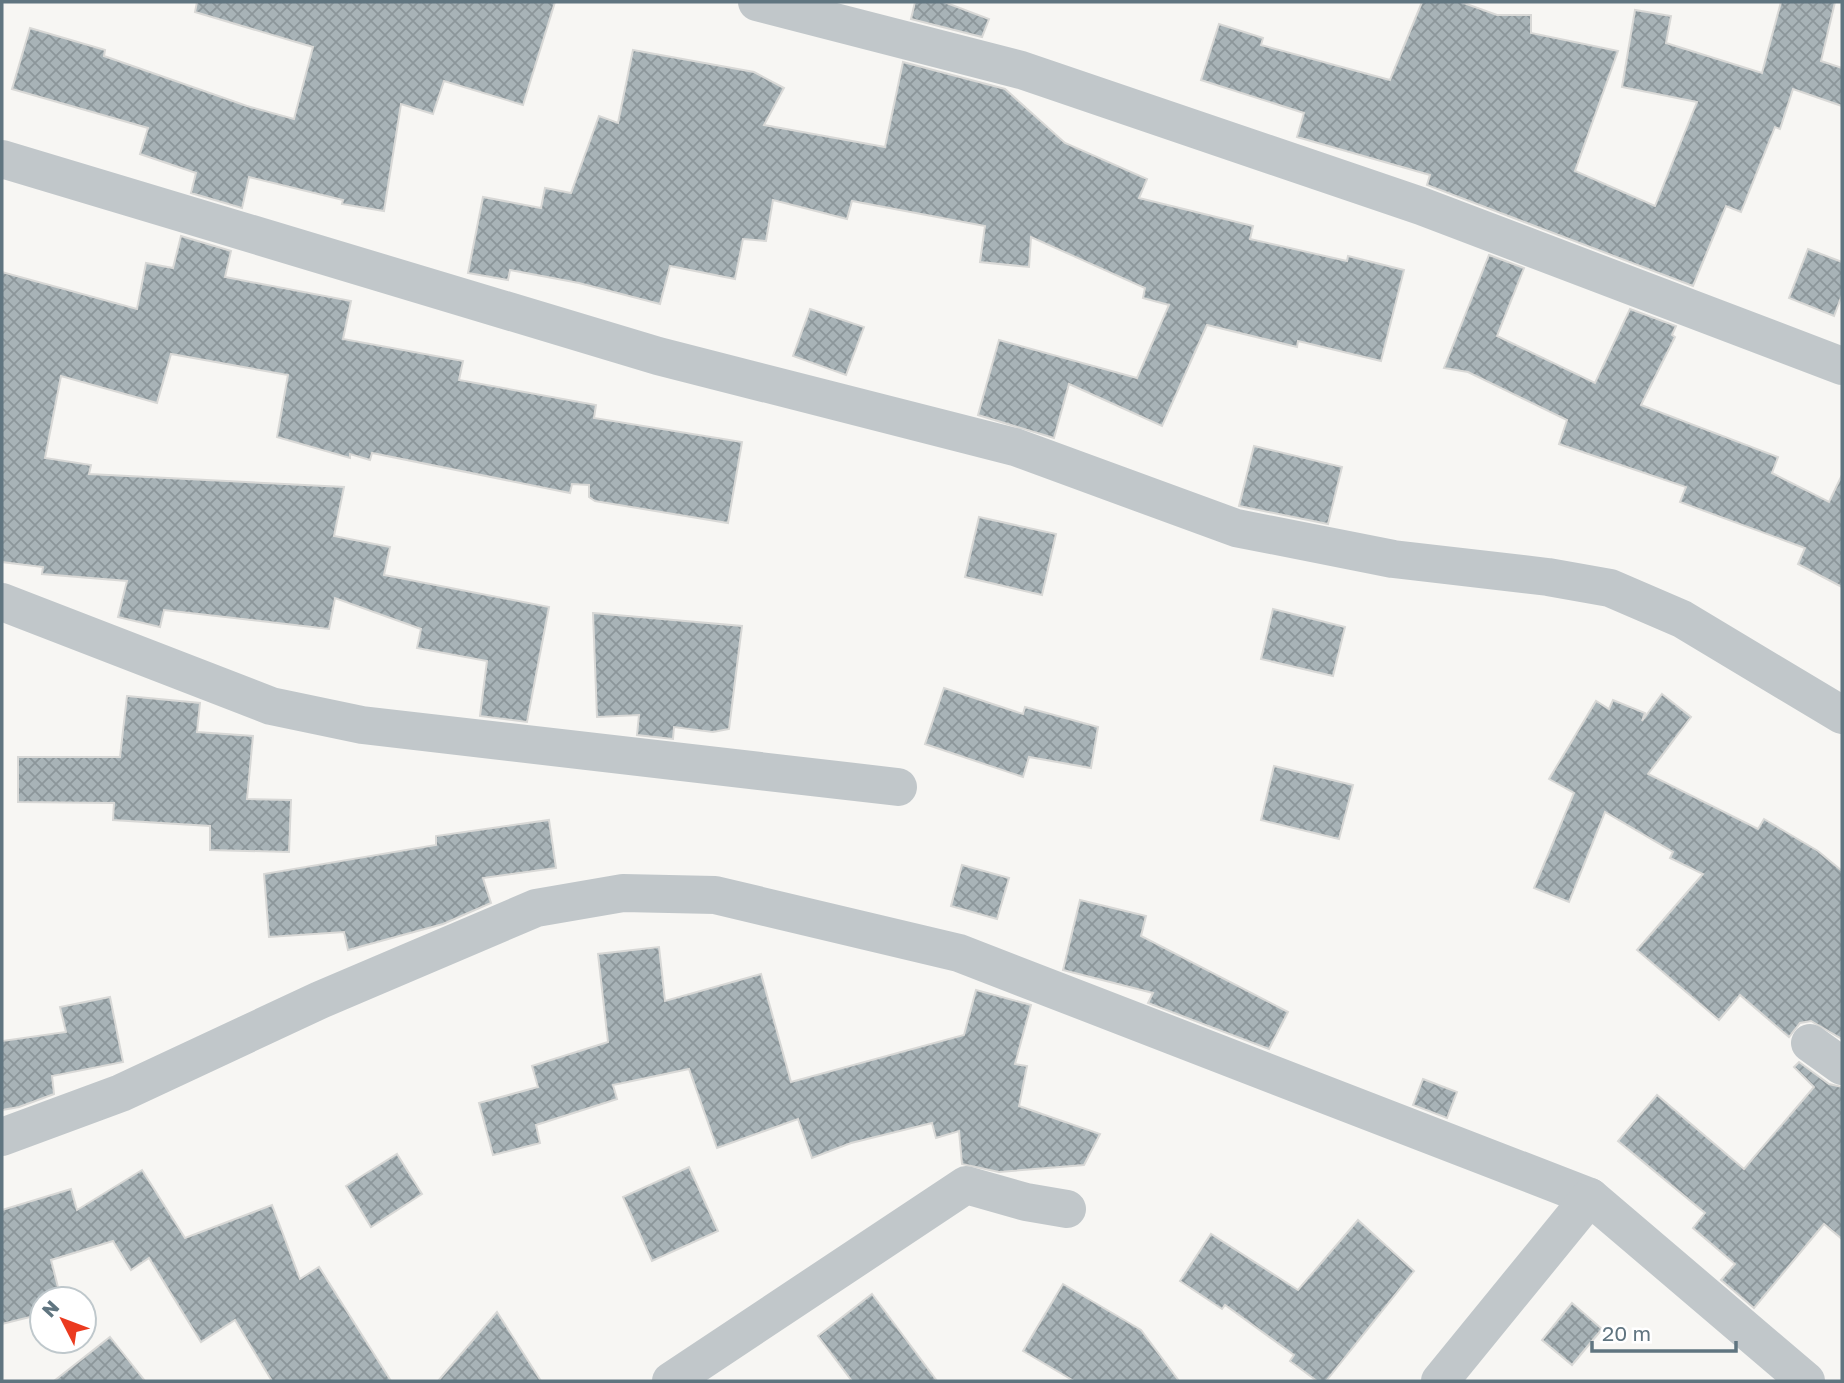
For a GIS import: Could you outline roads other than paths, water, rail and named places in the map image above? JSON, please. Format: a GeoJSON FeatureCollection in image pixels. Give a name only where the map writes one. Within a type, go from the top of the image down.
{"type":"FeatureCollection","features":[{"type":"Feature","properties":{"kind":"street"},"geometry":{"type":"LineString","coordinates":[[757,2],[1021,70],[1421,206],[1842,366]]}},
{"type":"Feature","properties":{"kind":"street"},"geometry":{"type":"LineString","coordinates":[[2,159],[658,356],[1014,447],[1236,528],[1394,559],[1548,577],[1610,588],[1682,619],[1842,715]]}},
{"type":"Feature","properties":{"kind":"street"},"geometry":{"type":"LineString","coordinates":[[2,602],[271,706],[349,722],[898,788]]}},
{"type":"Feature","properties":{"kind":"street"},"geometry":{"type":"LineString","coordinates":[[2,1137],[121,1093],[320,1000],[536,908],[622,893],[715,895],[959,953],[1590,1197],[1806,1381]]}},
{"type":"Feature","properties":{"kind":"street"},"geometry":{"type":"LineString","coordinates":[[1810,1043],[1842,1066]]}},
{"type":"Feature","properties":{"kind":"street"},"geometry":{"type":"LineString","coordinates":[[671,1381],[966,1185],[1026,1202],[1067,1209]]}},
{"type":"Feature","properties":{"kind":"street"},"geometry":{"type":"LineString","coordinates":[[1440,1381],[1590,1197]]}}]}
